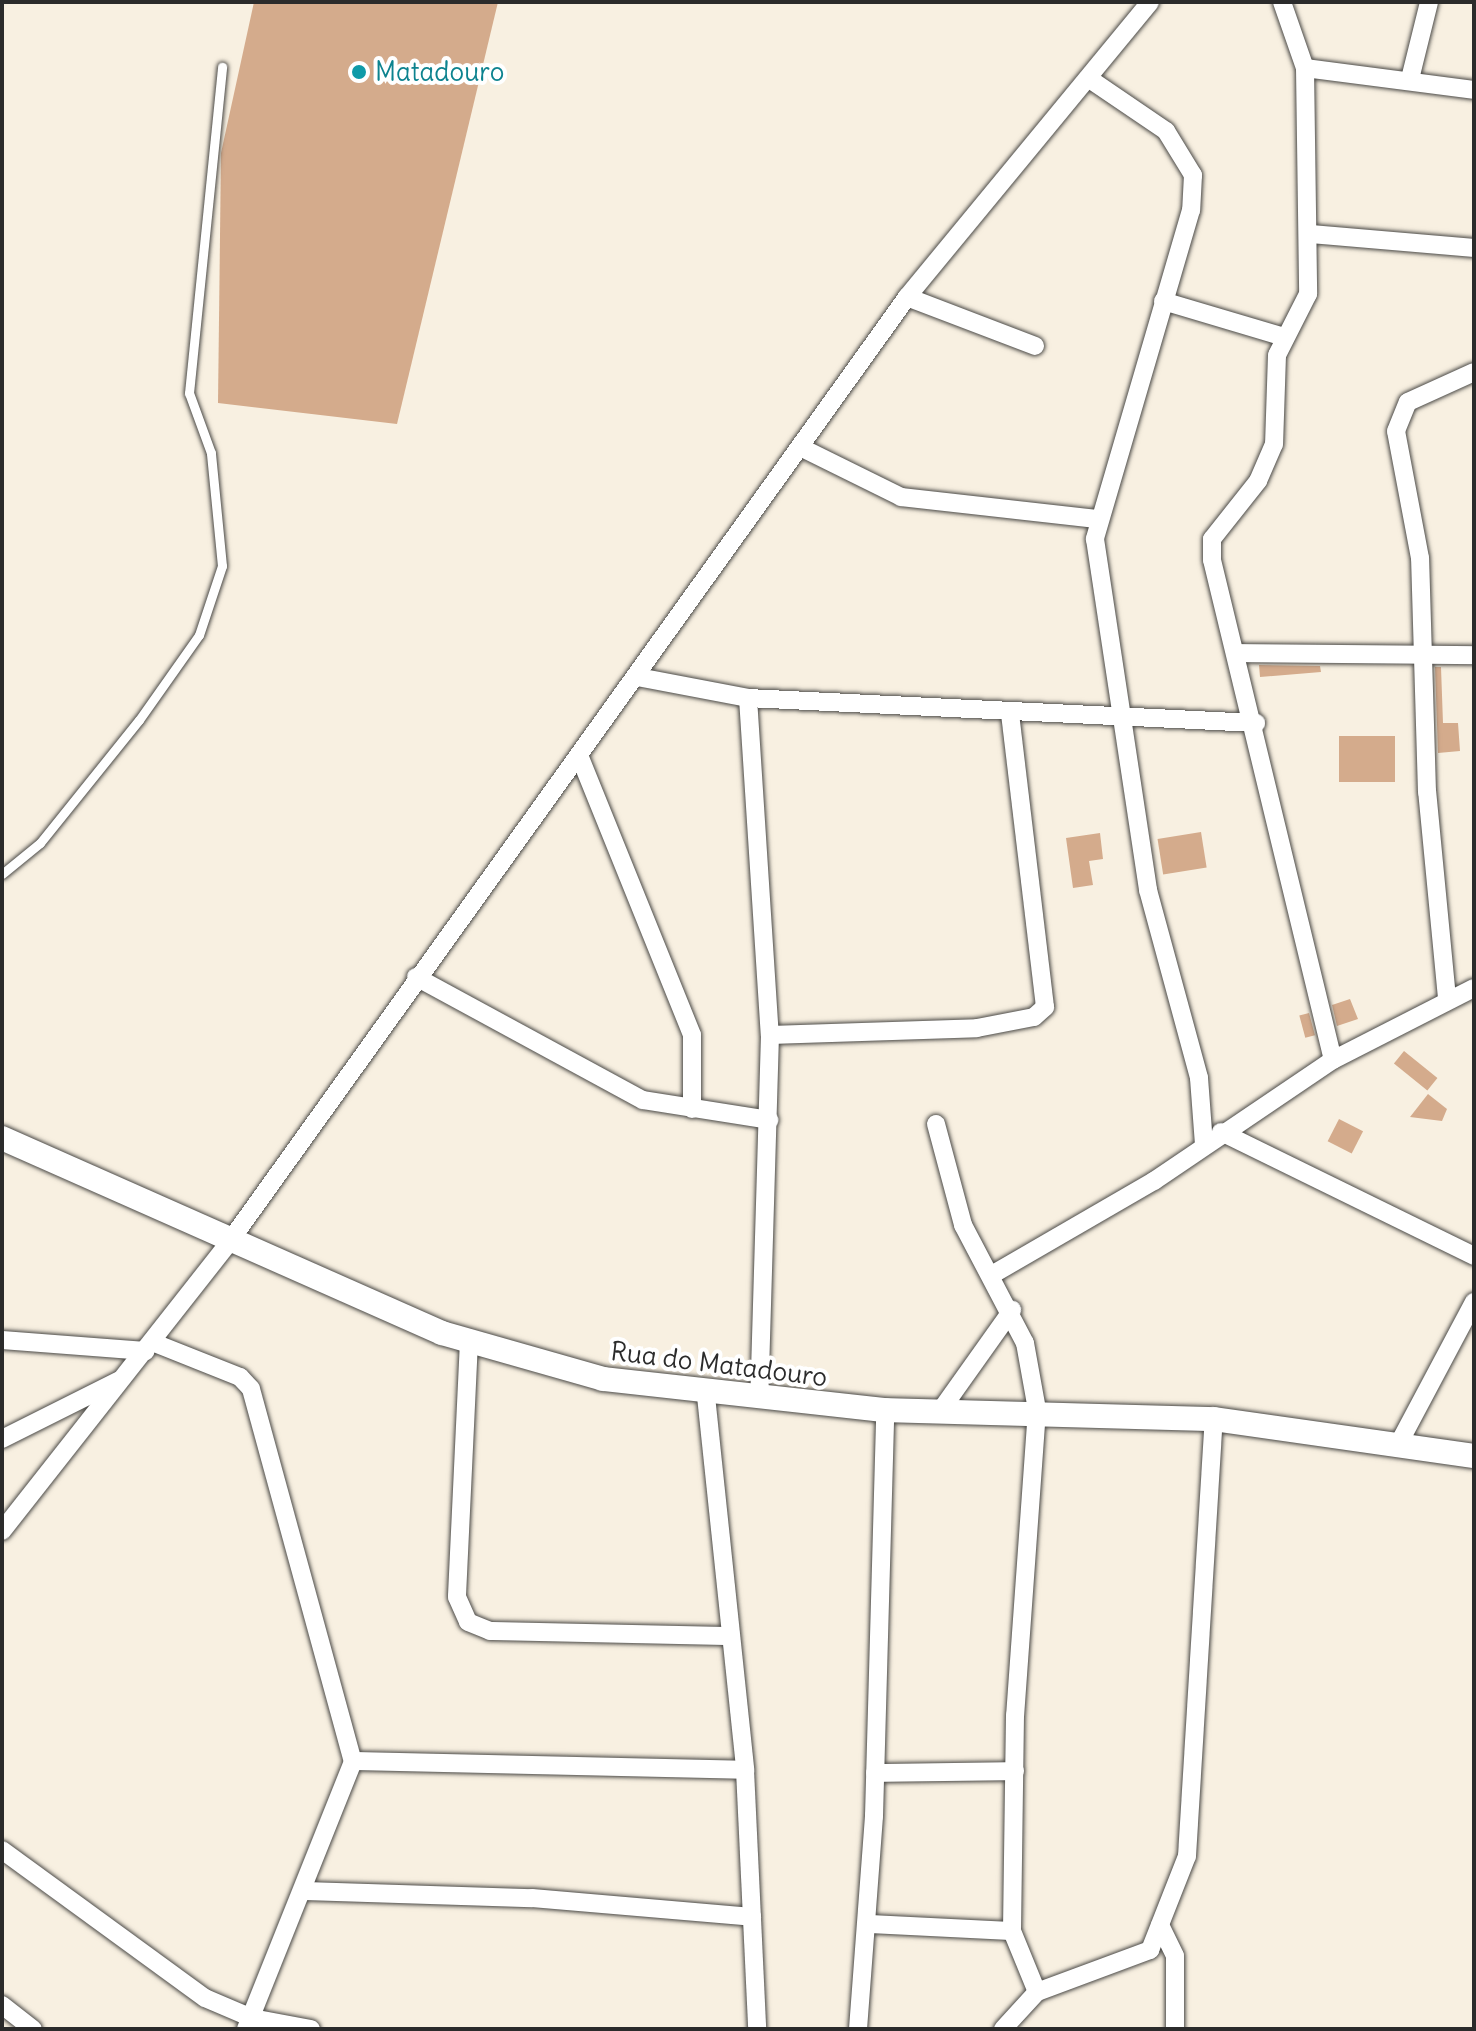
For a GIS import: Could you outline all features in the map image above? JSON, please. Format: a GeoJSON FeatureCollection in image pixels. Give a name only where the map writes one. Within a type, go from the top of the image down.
{"type":"FeatureCollection","features":[{"type":"Feature","properties":{"kind":"street"},"geometry":{"type":"LineString","coordinates":[[2,1531],[230,1241],[416,977],[638,677],[907,297],[1091,80],[1150,2]]}},
{"type":"Feature","properties":{"kind":"street"},"geometry":{"type":"LineString","coordinates":[[1282,2],[1305,68],[1311,234],[1308,294],[1284,337],[1274,444],[1258,481],[1212,539],[1333,1060]]}},
{"type":"Feature","properties":{"kind":"street"},"geometry":{"type":"LineString","coordinates":[[1410,79],[1429,2]]}},
{"type":"Feature","properties":{"kind":"street"},"geometry":{"type":"LineString","coordinates":[[1305,68],[1410,79],[1474,90]]}},
{"type":"Feature","properties":{"kind":"street"},"geometry":{"type":"LineString","coordinates":[[1091,80],[1166,131],[1193,175],[1191,210],[1097,519],[1099,601],[1148,890],[1199,1078],[1204,1144]]}},
{"type":"Feature","properties":{"kind":"street"},"geometry":{"type":"LineString","coordinates":[[1311,234],[1474,248]]}},
{"type":"Feature","properties":{"kind":"street"},"geometry":{"type":"LineString","coordinates":[[907,297],[1035,346]]}},
{"type":"Feature","properties":{"kind":"street"},"geometry":{"type":"LineString","coordinates":[[1163,301],[1284,337]]}},
{"type":"Feature","properties":{"kind":"street"},"geometry":{"type":"LineString","coordinates":[[1447,998],[1422,651],[1420,558],[1398,415],[1474,372]]}},
{"type":"Feature","properties":{"kind":"street"},"geometry":{"type":"LineString","coordinates":[[800,447],[901,497],[1097,519]]}},
{"type":"Feature","properties":{"kind":"street"},"geometry":{"type":"LineString","coordinates":[[1238,653],[1422,651],[1474,655]]}},
{"type":"Feature","properties":{"kind":"street"},"geometry":{"type":"LineString","coordinates":[[638,677],[748,698],[1010,714],[1256,723]]}},
{"type":"Feature","properties":{"kind":"street"},"geometry":{"type":"LineString","coordinates":[[748,698],[770,1035],[759,1398]]}},
{"type":"Feature","properties":{"kind":"street"},"geometry":{"type":"LineString","coordinates":[[770,1035],[977,1028],[1034,1017],[1045,1007],[1010,714]]}},
{"type":"Feature","properties":{"kind":"street"},"geometry":{"type":"LineString","coordinates":[[579,755],[692,1035],[692,1109]]}},
{"type":"Feature","properties":{"kind":"street"},"geometry":{"type":"LineString","coordinates":[[416,977],[587,1076],[643,1100],[769,1120]]}},
{"type":"Feature","properties":{"kind":"street"},"geometry":{"type":"LineString","coordinates":[[995,1273],[1333,1060],[1447,998],[1474,988]]}},
{"type":"Feature","properties":{"kind":"street"},"geometry":{"type":"LineString","coordinates":[[936,1124],[963,1225],[995,1273],[1012,1310],[1037,1410],[1015,1771],[1012,1931],[1037,1992]]}},
{"type":"Feature","properties":{"kind":"street"},"geometry":{"type":"LineString","coordinates":[[1221,1132],[1474,1256]]}},
{"type":"Feature","properties":{"kind":"street","name":"Rua do Matadouro"},"geometry":{"type":"LineString","coordinates":[[2,1138],[230,1241],[469,1341],[603,1379],[706,1396],[885,1410],[1037,1410],[1214,1419],[1474,1456]]}},
{"type":"Feature","properties":{"kind":"street"},"geometry":{"type":"LineString","coordinates":[[1399,1443],[1474,1302]]}},
{"type":"Feature","properties":{"kind":"street"},"geometry":{"type":"LineString","coordinates":[[941,1410],[1012,1310]]}},
{"type":"Feature","properties":{"kind":"street"},"geometry":{"type":"LineString","coordinates":[[2,1340],[149,1346],[240,1377],[251,1389],[353,1761],[305,1891],[249,2024]]}},
{"type":"Feature","properties":{"kind":"street"},"geometry":{"type":"LineString","coordinates":[[469,1341],[457,1597],[468,1622],[490,1631],[728,1636]]}},
{"type":"Feature","properties":{"kind":"street"},"geometry":{"type":"LineString","coordinates":[[2,1439],[124,1378]]}},
{"type":"Feature","properties":{"kind":"street"},"geometry":{"type":"LineString","coordinates":[[706,1396],[728,1636],[745,1770],[757,2029]]}},
{"type":"Feature","properties":{"kind":"street"},"geometry":{"type":"LineString","coordinates":[[858,2029],[869,1924],[885,1410]]}},
{"type":"Feature","properties":{"kind":"street"},"geometry":{"type":"LineString","coordinates":[[1003,2029],[1037,1992],[1129,1963],[1150,1950],[1187,1856],[1214,1419]]}},
{"type":"Feature","properties":{"kind":"street"},"geometry":{"type":"LineString","coordinates":[[353,1761],[745,1770]]}},
{"type":"Feature","properties":{"kind":"street"},"geometry":{"type":"LineString","coordinates":[[875,1773],[1015,1771]]}},
{"type":"Feature","properties":{"kind":"street"},"geometry":{"type":"LineString","coordinates":[[2,1850],[172,1976],[249,2024],[311,2029]]}},
{"type":"Feature","properties":{"kind":"street"},"geometry":{"type":"LineString","coordinates":[[305,1891],[532,1898],[752,1917]]}},
{"type":"Feature","properties":{"kind":"street"},"geometry":{"type":"LineString","coordinates":[[869,1924],[1012,1931]]}},
{"type":"Feature","properties":{"kind":"street"},"geometry":{"type":"LineString","coordinates":[[1160,1925],[1175,1956],[1175,2029]]}},
{"type":"Feature","properties":{"kind":"street"},"geometry":{"type":"LineString","coordinates":[[2,2005],[33,2029]]}},
{"type":"Feature","properties":{"kind":"lane"},"geometry":{"type":"LineString","coordinates":[[2,874],[40,843],[139,720],[199,635],[222,566],[211,453],[189,393],[222,67]]}},
{"type":"Feature","properties":{"kind":"building"},"geometry":{"type":"Polygon","coordinates":[[[254,2],[498,2],[397,424],[218,403],[221,153],[254,2]]]}},
{"type":"Feature","properties":{"kind":"building"},"geometry":{"type":"Polygon","coordinates":[[[1259,665],[1320,666],[1321,672],[1260,677],[1259,665]]]}},
{"type":"Feature","properties":{"kind":"building"},"geometry":{"type":"Polygon","coordinates":[[[1435,667],[1441,667],[1443,723],[1458,723],[1460,751],[1438,753],[1435,667]]]}},
{"type":"Feature","properties":{"kind":"building"},"geometry":{"type":"Polygon","coordinates":[[[1339,736],[1395,736],[1395,782],[1339,782],[1339,736]]]}},
{"type":"Feature","properties":{"kind":"building"},"geometry":{"type":"Polygon","coordinates":[[[1201,832],[1207,868],[1163,874],[1158,839],[1201,832]]]}},
{"type":"Feature","properties":{"kind":"building"},"geometry":{"type":"Polygon","coordinates":[[[1100,833],[1103,859],[1089,861],[1093,885],[1073,888],[1066,838],[1100,833]]]}},
{"type":"Feature","properties":{"kind":"building"},"geometry":{"type":"Polygon","coordinates":[[[1350,999],[1358,1019],[1337,1026],[1332,1005],[1350,999]]]}},
{"type":"Feature","properties":{"kind":"building"},"geometry":{"type":"Polygon","coordinates":[[[1309,1013],[1315,1035],[1305,1038],[1299,1016],[1309,1013]]]}},
{"type":"Feature","properties":{"kind":"building"},"geometry":{"type":"Polygon","coordinates":[[[1404,1051],[1437,1078],[1427,1090],[1394,1063],[1404,1051]]]}},
{"type":"Feature","properties":{"kind":"building"},"geometry":{"type":"Polygon","coordinates":[[[1428,1094],[1447,1109],[1442,1121],[1410,1117],[1428,1094]]]}},
{"type":"Feature","properties":{"kind":"building"},"geometry":{"type":"Polygon","coordinates":[[[1339,1119],[1363,1131],[1352,1154],[1328,1141],[1339,1119]]]}},
{"type":"Feature","properties":{"kind":"place","name":"Matadouro"},"geometry":{"type":"Point","coordinates":[359,72]}}]}
